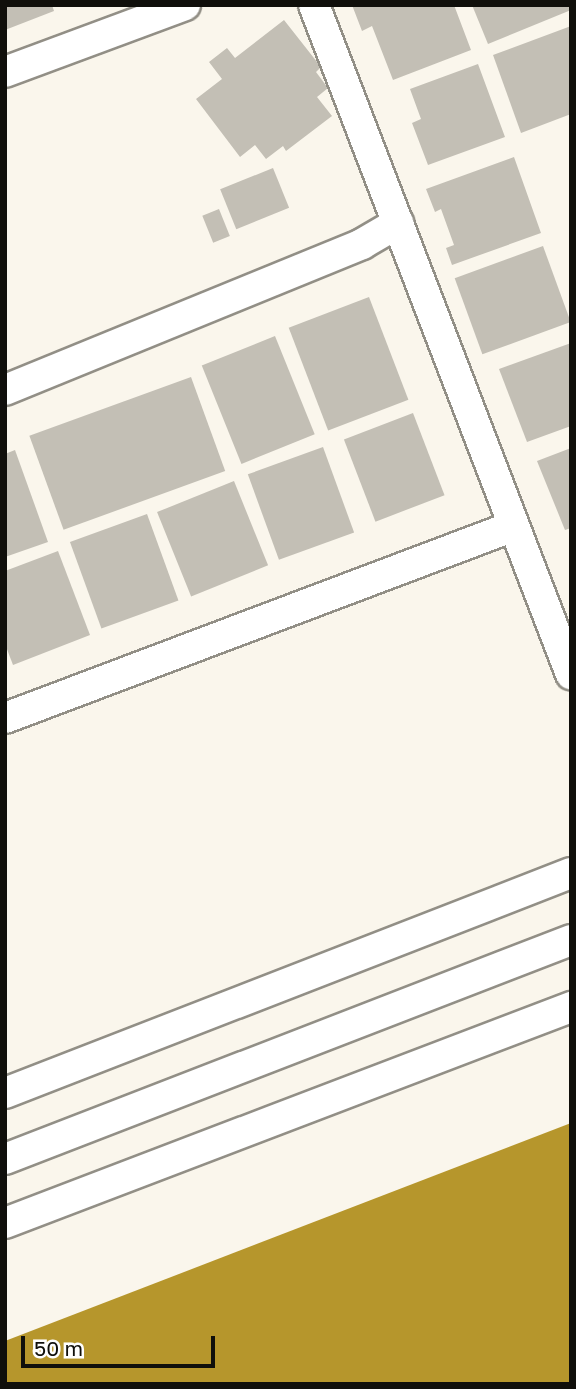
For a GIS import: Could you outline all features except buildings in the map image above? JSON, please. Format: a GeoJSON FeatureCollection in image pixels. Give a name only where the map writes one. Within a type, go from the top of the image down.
{"type":"FeatureCollection","features":[{"type":"Feature","properties":{"kind":"street"},"geometry":{"type":"LineString","coordinates":[[5,72],[185,5]]}},
{"type":"Feature","properties":{"kind":"street"},"geometry":{"type":"LineString","coordinates":[[314,5],[571,674]]}},
{"type":"Feature","properties":{"kind":"street"},"geometry":{"type":"LineString","coordinates":[[5,390],[362,244],[398,223]]}},
{"type":"Feature","properties":{"kind":"street"},"geometry":{"type":"LineString","coordinates":[[5,718],[514,526]]}},
{"type":"Feature","properties":{"kind":"street"},"geometry":{"type":"LineString","coordinates":[[5,1093],[571,873]]}},
{"type":"Feature","properties":{"kind":"street"},"geometry":{"type":"LineString","coordinates":[[5,1159],[571,940]]}},
{"type":"Feature","properties":{"kind":"street"},"geometry":{"type":"LineString","coordinates":[[5,1223],[571,1007]]}},
{"type":"Feature","properties":{"kind":"shaded area"},"geometry":{"type":"Polygon","coordinates":[[[571,1123],[571,1384],[5,1384],[5,1341],[571,1123]]]}}]}
